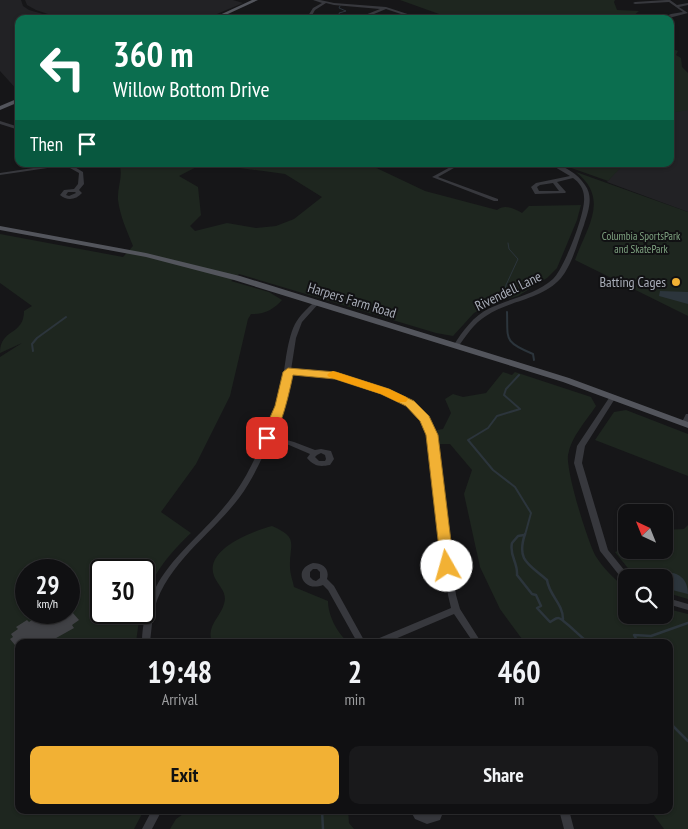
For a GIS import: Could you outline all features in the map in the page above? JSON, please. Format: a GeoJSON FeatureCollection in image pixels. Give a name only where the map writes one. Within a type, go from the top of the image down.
{"type":"FeatureCollection","features":[{"type":"Feature","properties":{"kind":"main road"},"geometry":{"type":"LineString","coordinates":[[222,15],[256,0]]}},
{"type":"Feature","properties":{"kind":"main road"},"geometry":{"type":"LineString","coordinates":[[0,108],[15,102]]}},
{"type":"Feature","properties":{"kind":"main road","name":"Harpers Farm Road"},"geometry":{"type":"LineString","coordinates":[[0,228],[83,242],[182,263],[317,302],[687,422]]}},
{"type":"Feature","properties":{"kind":"street"},"geometry":{"type":"LineString","coordinates":[[315,0],[324,3],[386,8],[408,15]]}},
{"type":"Feature","properties":{"kind":"street"},"geometry":{"type":"LineString","coordinates":[[636,3],[669,0],[687,14]]}},
{"type":"Feature","properties":{"kind":"street"},"geometry":{"type":"LineString","coordinates":[[310,15],[312,11],[324,3]]}},
{"type":"Feature","properties":{"kind":"street"},"geometry":{"type":"LineString","coordinates":[[676,6],[688,4]]}},
{"type":"Feature","properties":{"kind":"street"},"geometry":{"type":"LineString","coordinates":[[369,15],[386,8]]}},
{"type":"Feature","properties":{"kind":"street"},"geometry":{"type":"LineString","coordinates":[[672,15],[687,14]]}},
{"type":"Feature","properties":{"kind":"street"},"geometry":{"type":"LineString","coordinates":[[0,122],[15,128]]}},
{"type":"Feature","properties":{"kind":"street"},"geometry":{"type":"LineString","coordinates":[[0,174],[52,167]]}},
{"type":"Feature","properties":{"kind":"street"},"geometry":{"type":"LineString","coordinates":[[72,167],[82,174],[81,184],[76,190]]}},
{"type":"Feature","properties":{"kind":"street"},"geometry":{"type":"LineString","coordinates":[[453,167],[434,177],[496,200]]}},
{"type":"Feature","properties":{"kind":"street"},"geometry":{"type":"LineString","coordinates":[[558,167],[574,176]]}},
{"type":"Feature","properties":{"kind":"street"},"geometry":{"type":"LineString","coordinates":[[554,181],[563,192],[537,192],[534,187],[538,184],[574,176]]}},
{"type":"Feature","properties":{"kind":"street","name":"Rivendell Lane"},"geometry":{"type":"LineString","coordinates":[[456,346],[473,323],[483,314],[545,288],[560,275],[588,208],[586,190],[574,176]]}},
{"type":"Feature","properties":{"kind":"street"},"geometry":{"type":"LineString","coordinates":[[146,639],[151,608],[166,574],[182,554],[215,522],[234,500],[251,474],[280,406],[299,323],[317,302]]}},
{"type":"Feature","properties":{"kind":"street"},"geometry":{"type":"LineString","coordinates":[[288,372],[336,376],[385,391],[410,404],[425,419],[432,435],[449,584],[456,610],[475,639]]}},
{"type":"Feature","properties":{"kind":"street"},"geometry":{"type":"LineString","coordinates":[[613,397],[581,446],[578,463],[604,550],[610,561],[618,570]]}},
{"type":"Feature","properties":{"kind":"street"},"geometry":{"type":"LineString","coordinates":[[267,438],[289,442],[314,453]]}},
{"type":"Feature","properties":{"kind":"street"},"geometry":{"type":"LineString","coordinates":[[323,580],[331,588],[359,639]]}},
{"type":"Feature","properties":{"kind":"street"},"geometry":{"type":"LineString","coordinates":[[673,603],[688,607]]}},
{"type":"Feature","properties":{"kind":"street"},"geometry":{"type":"LineString","coordinates":[[387,639],[456,610]]}},
{"type":"Feature","properties":{"kind":"street"},"geometry":{"type":"LineString","coordinates":[[147,829],[155,814]]}},
{"type":"Feature","properties":{"kind":"street"},"geometry":{"type":"LineString","coordinates":[[418,814],[428,819],[437,814]]}},
{"type":"Feature","properties":{"kind":"street"},"geometry":{"type":"LineString","coordinates":[[565,814],[570,829]]}},
{"type":"Feature","properties":{"kind":"shaded area"},"geometry":{"type":"Polygon","coordinates":[[[0,0],[21,0],[23,6],[29,10],[46,15],[15,15],[15,88],[0,71],[0,0]]]}},
{"type":"Feature","properties":{"kind":"shaded area"},"geometry":{"type":"Polygon","coordinates":[[[25,0],[233,0],[243,3],[214,15],[51,15],[27,5],[25,0]]]}},
{"type":"Feature","properties":{"kind":"shaded area"},"geometry":{"type":"Polygon","coordinates":[[[688,103],[688,212],[607,182],[620,167],[674,167],[674,105],[688,103]]]}},
{"type":"Feature","properties":{"kind":"shaded area"},"geometry":{"type":"Polygon","coordinates":[[[660,291],[688,292],[688,304],[659,296],[660,291]]]}},
{"type":"Feature","properties":{"kind":"shaded area"},"geometry":{"type":"Polygon","coordinates":[[[673,573],[682,577],[688,589],[688,594],[673,590],[673,573]]]}},
{"type":"Feature","properties":{"kind":"green space"},"geometry":{"type":"Polygon","coordinates":[[[400,0],[615,0],[617,10],[639,11],[634,15],[442,15],[400,0]]]}},
{"type":"Feature","properties":{"kind":"green space"},"geometry":{"type":"Polygon","coordinates":[[[674,50],[678,51],[676,55],[681,58],[682,67],[688,73],[688,110],[674,112],[674,50]]]}},
{"type":"Feature","properties":{"kind":"green space"},"geometry":{"type":"Polygon","coordinates":[[[120,167],[196,167],[179,176],[198,187],[201,215],[190,226],[195,231],[227,223],[256,228],[276,226],[294,219],[322,197],[285,174],[232,167],[374,167],[425,191],[497,210],[509,207],[522,213],[529,206],[581,205],[577,220],[557,268],[547,278],[518,296],[491,304],[474,313],[453,336],[436,333],[239,274],[231,281],[269,292],[282,300],[268,311],[260,314],[251,314],[248,319],[230,396],[196,464],[161,512],[191,533],[176,548],[155,577],[155,559],[90,559],[90,624],[138,624],[136,639],[15,639],[15,814],[142,814],[134,829],[0,829],[0,357],[22,343],[0,353],[4,339],[20,325],[24,311],[32,306],[0,283],[0,234],[123,257],[133,246],[122,218],[118,190],[121,177],[120,167]]]}},
{"type":"Feature","properties":{"kind":"green space"},"geometry":{"type":"Polygon","coordinates":[[[568,167],[621,167],[608,181],[568,167]]]}},
{"type":"Feature","properties":{"kind":"green space","name":"Columbia SportsPark and SkatePark"},"geometry":{"type":"Polygon","coordinates":[[[576,172],[688,212],[688,316],[575,260],[590,225],[594,203],[592,192],[586,182],[576,172]]]}},
{"type":"Feature","properties":{"kind":"green space"},"geometry":{"type":"Polygon","coordinates":[[[503,372],[512,375],[515,372],[591,397],[596,406],[570,448],[568,464],[582,521],[591,547],[595,555],[618,582],[618,624],[673,624],[673,610],[688,614],[688,829],[664,829],[653,814],[673,814],[673,639],[522,639],[500,609],[480,567],[464,494],[472,470],[450,444],[440,444],[437,430],[443,429],[451,413],[445,399],[453,394],[463,397],[486,393],[503,372]]]}},
{"type":"Feature","properties":{"kind":"green space"},"geometry":{"type":"Polygon","coordinates":[[[626,410],[688,434],[688,476],[595,440],[614,412],[626,410]]]}},
{"type":"Feature","properties":{"kind":"green space"},"geometry":{"type":"Polygon","coordinates":[[[688,525],[688,599],[673,595],[673,569],[629,569],[621,559],[673,559],[673,530],[684,529],[688,525]]]}},
{"type":"Feature","properties":{"kind":"green space"},"geometry":{"type":"Polygon","coordinates":[[[272,526],[281,530],[290,538],[290,570],[294,587],[328,601],[334,623],[345,639],[212,639],[212,627],[225,600],[224,593],[214,576],[213,566],[216,558],[232,543],[254,532],[272,526]]]}},
{"type":"Feature","properties":{"kind":"green space"},"geometry":{"type":"Polygon","coordinates":[[[183,814],[348,814],[349,823],[354,829],[170,829],[176,819],[183,814]]]}},
{"type":"Feature","properties":{"kind":"building"},"geometry":{"type":"Polygon","coordinates":[[[21,624],[73,624],[72,625],[74,628],[54,639],[15,639],[15,645],[10,639],[13,637],[11,634],[18,629],[16,627],[21,624]]]}},
{"type":"Feature","properties":{"kind":"waterway"},"geometry":{"type":"LineString","coordinates":[[340,6],[339,8],[346,11],[339,13],[340,15]]}},
{"type":"Feature","properties":{"kind":"waterway"},"geometry":{"type":"LineString","coordinates":[[504,295],[506,285],[518,259],[509,249],[508,243]]}},
{"type":"Feature","properties":{"kind":"waterway"},"geometry":{"type":"LineString","coordinates":[[507,312],[509,339],[516,346],[533,354],[534,360]]}},
{"type":"Feature","properties":{"kind":"waterway"},"geometry":{"type":"LineString","coordinates":[[33,351],[32,344],[37,338],[66,317]]}},
{"type":"Feature","properties":{"kind":"waterway"},"geometry":{"type":"LineString","coordinates":[[519,375],[506,389],[504,395],[520,409],[497,416],[488,428],[468,440],[493,470],[515,487],[531,513],[525,535]]}},
{"type":"Feature","properties":{"kind":"waterway"},"geometry":{"type":"LineString","coordinates":[[525,534],[522,550],[523,556],[530,566],[547,580],[550,590],[561,609],[563,619]]}},
{"type":"Feature","properties":{"kind":"waterway"},"geometry":{"type":"LineString","coordinates":[[524,535],[518,536],[512,543],[511,548],[517,575],[532,594],[536,595],[541,606],[537,608],[550,622],[557,618],[560,619],[584,639]]}},
{"type":"Feature","properties":{"kind":"waterway"},"geometry":{"type":"LineString","coordinates":[[636,639],[634,635],[651,636],[688,623]]}},
{"type":"Feature","properties":{"kind":"waterway"},"geometry":{"type":"LineString","coordinates":[[673,726],[688,741]]}},
{"type":"Feature","properties":{"kind":"waterway"},"geometry":{"type":"LineString","coordinates":[[322,814],[323,829]]}},
{"type":"Feature","properties":{"kind":"slow traffic"},"geometry":{"type":"LineString","coordinates":[[333,375],[385,391],[402,399]]}},
{"type":"Feature","properties":{"kind":"place","name":"Batting Cages"},"geometry":{"type":"Point","coordinates":[676,282]}},
{"type":"Feature","properties":{"kind":"route"},"geometry":{"type":"LineString","coordinates":[[267,438],[280,406],[288,372],[313,372],[336,376],[385,391],[410,404],[422,414],[432,435],[447,566]]}}]}
